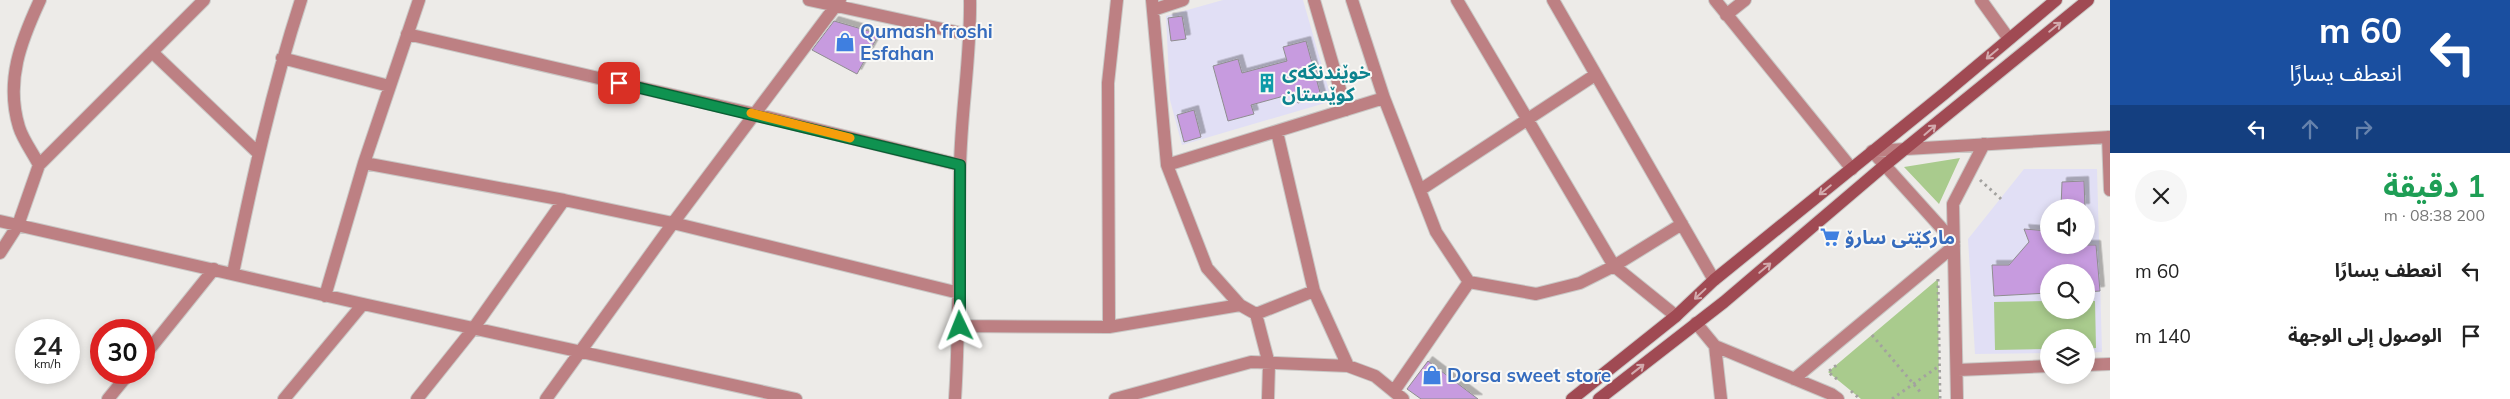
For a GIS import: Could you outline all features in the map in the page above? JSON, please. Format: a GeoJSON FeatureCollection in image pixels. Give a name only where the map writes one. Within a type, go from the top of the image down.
{"type":"FeatureCollection","features":[{"type":"Feature","properties":{"kind":"street"},"geometry":{"type":"LineString","coordinates":[[40,0],[20,44],[15,78],[15,102],[19,128],[40,165]]}},
{"type":"Feature","properties":{"kind":"street"},"geometry":{"type":"LineString","coordinates":[[0,253],[18,225],[40,165],[204,0]]}},
{"type":"Feature","properties":{"kind":"street"},"geometry":{"type":"LineString","coordinates":[[233,273],[258,153],[282,58],[301,0]]}},
{"type":"Feature","properties":{"kind":"street"},"geometry":{"type":"LineString","coordinates":[[325,296],[364,163],[419,0]]}},
{"type":"Feature","properties":{"kind":"street"},"geometry":{"type":"LineString","coordinates":[[809,0],[838,3],[970,36]]}},
{"type":"Feature","properties":{"kind":"street"},"geometry":{"type":"LineString","coordinates":[[956,399],[960,326],[960,165],[970,36],[970,0]]}},
{"type":"Feature","properties":{"kind":"street"},"geometry":{"type":"LineString","coordinates":[[1109,327],[1108,83],[1117,0]]}},
{"type":"Feature","properties":{"kind":"street"},"geometry":{"type":"LineString","coordinates":[[1183,0],[1152,5],[1167,165],[1207,268],[1240,306],[1256,314],[1314,291]]}},
{"type":"Feature","properties":{"kind":"street"},"geometry":{"type":"LineString","coordinates":[[1314,0],[1346,110]]}},
{"type":"Feature","properties":{"kind":"street"},"geometry":{"type":"LineString","coordinates":[[1352,0],[1384,98],[1436,232],[1469,282],[1536,294],[1580,283],[1614,266],[1682,224]]}},
{"type":"Feature","properties":{"kind":"street"},"geometry":{"type":"LineString","coordinates":[[1457,0],[1614,266],[1676,316]]}},
{"type":"Feature","properties":{"kind":"street"},"geometry":{"type":"LineString","coordinates":[[1553,0],[1714,280]]}},
{"type":"Feature","properties":{"kind":"street"},"geometry":{"type":"LineString","coordinates":[[1715,0],[1852,169]]}},
{"type":"Feature","properties":{"kind":"street"},"geometry":{"type":"LineString","coordinates":[[1726,14],[1745,0]]}},
{"type":"Feature","properties":{"kind":"street"},"geometry":{"type":"LineString","coordinates":[[1981,0],[2009,39]]}},
{"type":"Feature","properties":{"kind":"street"},"geometry":{"type":"LineString","coordinates":[[1572,399],[1676,316],[1714,280],[1852,169],[2056,0]]}},
{"type":"Feature","properties":{"kind":"street"},"geometry":{"type":"LineString","coordinates":[[1599,399],[1724,302],[1885,165],[1909,148],[2088,0]]}},
{"type":"Feature","properties":{"kind":"street"},"geometry":{"type":"LineString","coordinates":[[546,399],[673,223],[838,3]]}},
{"type":"Feature","properties":{"kind":"street"},"geometry":{"type":"LineString","coordinates":[[407,34],[754,114],[960,165]]}},
{"type":"Feature","properties":{"kind":"street"},"geometry":{"type":"LineString","coordinates":[[152,52],[258,153]]}},
{"type":"Feature","properties":{"kind":"street"},"geometry":{"type":"LineString","coordinates":[[282,58],[389,86]]}},
{"type":"Feature","properties":{"kind":"street"},"geometry":{"type":"LineString","coordinates":[[1420,190],[1595,75]]}},
{"type":"Feature","properties":{"kind":"street"},"geometry":{"type":"LineString","coordinates":[[1167,165],[1384,98]]}},
{"type":"Feature","properties":{"kind":"street"},"geometry":{"type":"LineString","coordinates":[[1277,132],[1314,291],[1348,366]]}},
{"type":"Feature","properties":{"kind":"street"},"geometry":{"type":"LineString","coordinates":[[1872,151],[2109,137],[2110,190]]}},
{"type":"Feature","properties":{"kind":"street"},"geometry":{"type":"LineString","coordinates":[[1958,399],[1953,204],[1984,144]]}},
{"type":"Feature","properties":{"kind":"street"},"geometry":{"type":"LineString","coordinates":[[1872,151],[1954,244]]}},
{"type":"Feature","properties":{"kind":"street"},"geometry":{"type":"LineString","coordinates":[[364,163],[564,200],[673,223],[959,293]]}},
{"type":"Feature","properties":{"kind":"street"},"geometry":{"type":"LineString","coordinates":[[417,399],[473,329],[564,200]]}},
{"type":"Feature","properties":{"kind":"street"},"geometry":{"type":"LineString","coordinates":[[0,221],[233,273],[325,296],[749,387],[796,399]]}},
{"type":"Feature","properties":{"kind":"street"},"geometry":{"type":"LineString","coordinates":[[1794,379],[1954,244]]}},
{"type":"Feature","properties":{"kind":"street"},"geometry":{"type":"LineString","coordinates":[[155,342],[214,269]]}},
{"type":"Feature","properties":{"kind":"street"},"geometry":{"type":"LineString","coordinates":[[1115,399],[1160,394],[1251,362],[1348,366],[1374,376],[1399,395],[1469,282]]}},
{"type":"Feature","properties":{"kind":"street"},"geometry":{"type":"LineString","coordinates":[[284,399],[363,304]]}},
{"type":"Feature","properties":{"kind":"street"},"geometry":{"type":"LineString","coordinates":[[960,326],[1109,327],[1240,306]]}},
{"type":"Feature","properties":{"kind":"street"},"geometry":{"type":"LineString","coordinates":[[1256,314],[1269,364],[1268,399]]}},
{"type":"Feature","properties":{"kind":"street"},"geometry":{"type":"LineString","coordinates":[[1696,323],[1715,346],[1832,394],[1838,399]]}},
{"type":"Feature","properties":{"kind":"street"},"geometry":{"type":"LineString","coordinates":[[1715,346],[1721,399]]}},
{"type":"Feature","properties":{"kind":"street"},"geometry":{"type":"LineString","coordinates":[[2095,365],[2110,364]]}},
{"type":"Feature","properties":{"kind":"street"},"geometry":{"type":"LineString","coordinates":[[1958,370],[2040,366]]}},
{"type":"Feature","properties":{"kind":"street"},"geometry":{"type":"LineString","coordinates":[[108,399],[120,384]]}},
{"type":"Feature","properties":{"kind":"street"},"geometry":{"type":"LineString","coordinates":[[740,399],[749,387]]}},
{"type":"Feature","properties":{"kind":"path"},"geometry":{"type":"LineString","coordinates":[[1970,171],[2001,199]]}},
{"type":"Feature","properties":{"kind":"path"},"geometry":{"type":"LineString","coordinates":[[1930,285],[1938,279],[1940,399]]}},
{"type":"Feature","properties":{"kind":"path"},"geometry":{"type":"LineString","coordinates":[[1865,341],[1880,329]]}},
{"type":"Feature","properties":{"kind":"path"},"geometry":{"type":"LineString","coordinates":[[1872,335],[1922,394]]}},
{"type":"Feature","properties":{"kind":"path"},"geometry":{"type":"LineString","coordinates":[[1841,383],[1828,372],[1843,360]]}},
{"type":"Feature","properties":{"kind":"path"},"geometry":{"type":"LineString","coordinates":[[1892,399],[1939,366]]}},
{"type":"Feature","properties":{"kind":"path"},"geometry":{"type":"LineString","coordinates":[[1848,388],[1860,399]]}},
{"type":"Feature","properties":{"kind":"shaded area"},"geometry":{"type":"Polygon","coordinates":[[[1223,0],[1303,0],[1332,101],[1182,145],[1170,100],[1166,16],[1223,0]]]}},
{"type":"Feature","properties":{"kind":"shaded area"},"geometry":{"type":"Polygon","coordinates":[[[2024,169],[2097,169],[2102,352],[2095,352],[2095,329],[2040,329],[2040,353],[1975,354],[1968,239],[2024,169]]]}},
{"type":"Feature","properties":{"kind":"green space"},"geometry":{"type":"Polygon","coordinates":[[[1960,158],[1939,204],[1904,167],[1960,158]]]}},
{"type":"Feature","properties":{"kind":"green space"},"geometry":{"type":"Polygon","coordinates":[[[1938,279],[1939,399],[1861,399],[1828,372],[1938,279]]]}},
{"type":"Feature","properties":{"kind":"green space"},"geometry":{"type":"Polygon","coordinates":[[[2040,301],[2040,319],[2095,319],[2095,301],[2096,348],[2095,329],[2040,329],[2040,349],[1995,350],[1994,302],[2040,301]]]}},
{"type":"Feature","properties":{"kind":"building"},"geometry":{"type":"Polygon","coordinates":[[[1182,16],[1186,39],[1171,41],[1168,18],[1182,16]]]}},
{"type":"Feature","properties":{"kind":"building","name":"Qumash froshi Esfahan"},"geometry":{"type":"Polygon","coordinates":[[[834,21],[879,34],[857,74],[812,50],[834,21]]]}},
{"type":"Feature","properties":{"kind":"building","name":"خوێندنگەی کوێستان"},"geometry":{"type":"Polygon","coordinates":[[[1306,41],[1321,96],[1298,103],[1295,93],[1251,105],[1254,114],[1228,121],[1213,66],[1238,59],[1242,73],[1287,61],[1283,47],[1306,41]]]}},
{"type":"Feature","properties":{"kind":"building"},"geometry":{"type":"Polygon","coordinates":[[[1194,110],[1201,137],[1184,142],[1177,115],[1194,110]]]}},
{"type":"Feature","properties":{"kind":"building"},"geometry":{"type":"Polygon","coordinates":[[[2084,181],[2085,199],[2061,199],[2062,182],[2084,181]]]}},
{"type":"Feature","properties":{"kind":"building"},"geometry":{"type":"Polygon","coordinates":[[[2024,229],[2040,230],[2040,254],[2095,254],[2096,245],[2100,291],[2095,291],[2095,264],[2040,264],[2040,293],[1994,296],[1992,265],[2009,265],[2029,242],[2024,229]]]}},
{"type":"Feature","properties":{"kind":"building","name":"Dorsa sweet store"},"geometry":{"type":"Polygon","coordinates":[[[1428,361],[1478,399],[1421,399],[1407,389],[1428,361]]]}},
{"type":"Feature","properties":{"kind":"slow traffic"},"geometry":{"type":"LineString","coordinates":[[751,113],[850,138]]}},
{"type":"Feature","properties":{"kind":"place","name":"Qumash froshi Esfahan"},"geometry":{"type":"Point","coordinates":[845,42]}},
{"type":"Feature","properties":{"kind":"place","name":"خوێندنگەی کوێستان"},"geometry":{"type":"Point","coordinates":[1267,83]}},
{"type":"Feature","properties":{"kind":"place","name":"مارکێتی سارۆ"},"geometry":{"type":"Point","coordinates":[1830,237]}},
{"type":"Feature","properties":{"kind":"place","name":"Dorsa sweet store"},"geometry":{"type":"Point","coordinates":[1432,375]}},
{"type":"Feature","properties":{"kind":"route"},"geometry":{"type":"LineString","coordinates":[[619,83],[960,165],[960,326]]}}]}
